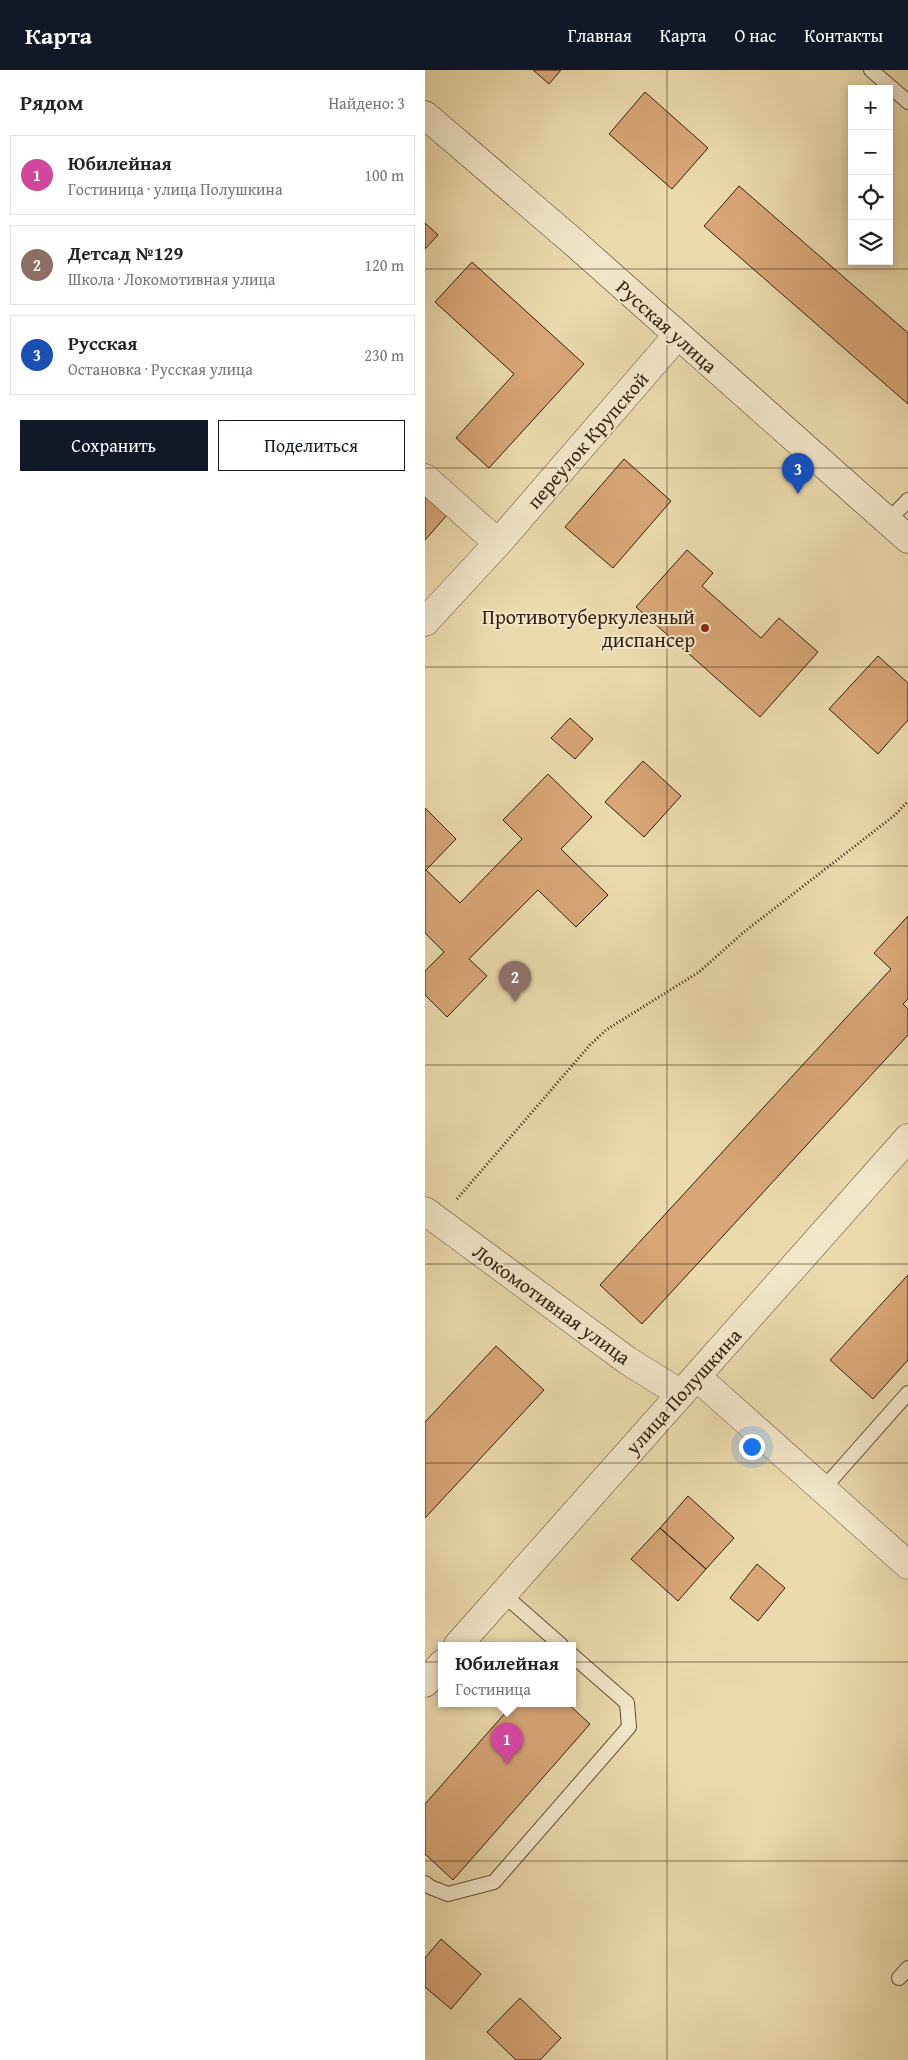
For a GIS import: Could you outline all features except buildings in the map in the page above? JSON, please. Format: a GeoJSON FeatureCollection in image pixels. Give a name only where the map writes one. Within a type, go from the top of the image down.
{"type":"FeatureCollection","features":[{"type":"Feature","properties":{"kind":"street","name":"Русская улица"},"geometry":{"type":"LineString","coordinates":[[425,115],[570,239],[677,336],[898,530]]}},
{"type":"Feature","properties":{"kind":"street","name":"переулок Крупской"},"geometry":{"type":"LineString","coordinates":[[425,622],[498,543],[677,336]]}},
{"type":"Feature","properties":{"kind":"street"},"geometry":{"type":"LineString","coordinates":[[425,478],[498,543]]}},
{"type":"Feature","properties":{"kind":"street","name":"улица Полушкина"},"geometry":{"type":"LineString","coordinates":[[461,1642],[908,1138]]}},
{"type":"Feature","properties":{"kind":"street","name":"Локомотивная улица"},"geometry":{"type":"LineString","coordinates":[[432,1215],[628,1360],[689,1386],[823,1489],[908,1565]]}},
{"type":"Feature","properties":{"kind":"street"},"geometry":{"type":"LineString","coordinates":[[425,1683],[438,1668]]}},
{"type":"Feature","properties":{"kind":"lane"},"geometry":{"type":"LineString","coordinates":[[871,70],[908,102]]}},
{"type":"Feature","properties":{"kind":"lane"},"geometry":{"type":"LineString","coordinates":[[898,530],[908,500]]}},
{"type":"Feature","properties":{"kind":"lane"},"geometry":{"type":"LineString","coordinates":[[823,1489],[908,1393]]}},
{"type":"Feature","properties":{"kind":"lane"},"geometry":{"type":"LineString","coordinates":[[503,1594],[558,1642]]}},
{"type":"Feature","properties":{"kind":"lane"},"geometry":{"type":"LineString","coordinates":[[425,1883],[448,1894],[494,1882],[629,1727],[627,1703],[576,1658]]}},
{"type":"Feature","properties":{"kind":"path"},"geometry":{"type":"LineString","coordinates":[[432,1215],[606,1030],[699,972],[744,932],[895,815],[908,801]]}},
{"type":"Feature","properties":{"kind":"place","name":"Русская"},"geometry":{"type":"Point","coordinates":[798,494]}},
{"type":"Feature","properties":{"kind":"place","name":"Противотуберкулезный диспансер"},"geometry":{"type":"Point","coordinates":[705,628]}},
{"type":"Feature","properties":{"kind":"place","name":"Детсад №129"},"geometry":{"type":"Point","coordinates":[515,1002]}},
{"type":"Feature","properties":{"kind":"place","name":"Юбилейная"},"geometry":{"type":"Point","coordinates":[507,1764]}}]}
